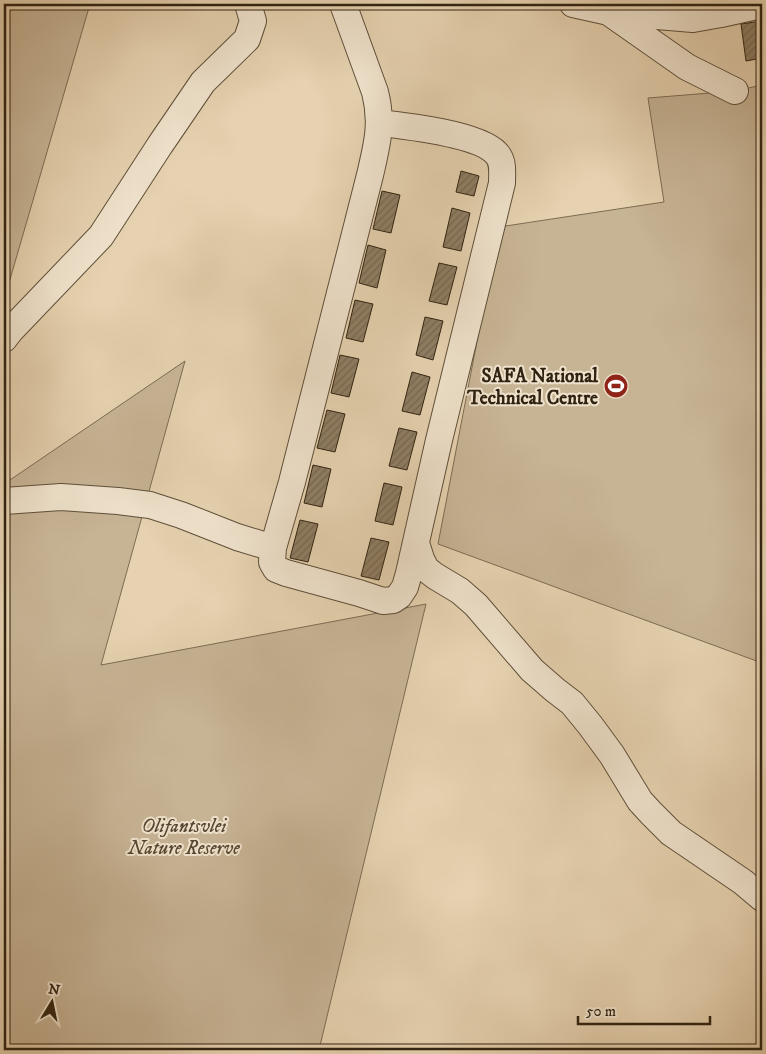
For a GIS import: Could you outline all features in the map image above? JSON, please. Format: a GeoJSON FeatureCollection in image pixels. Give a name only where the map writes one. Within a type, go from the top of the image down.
{"type":"FeatureCollection","features":[{"type":"Feature","properties":{"kind":"street"},"geometry":{"type":"LineString","coordinates":[[4,339],[101,236],[160,145],[204,82],[247,39],[253,21],[248,4]]}},
{"type":"Feature","properties":{"kind":"street"},"geometry":{"type":"LineString","coordinates":[[342,4],[375,92],[380,123],[370,175],[292,482],[273,548],[272,562],[276,569],[286,573],[360,593],[382,601],[393,600],[399,596],[405,587],[502,182],[502,165],[498,154],[487,146],[432,130],[380,123]]}},
{"type":"Feature","properties":{"kind":"street"},"geometry":{"type":"LineString","coordinates":[[573,4],[609,12],[693,19],[762,5]]}},
{"type":"Feature","properties":{"kind":"street"},"geometry":{"type":"LineString","coordinates":[[609,12],[687,67],[735,91]]}},
{"type":"Feature","properties":{"kind":"street"},"geometry":{"type":"LineString","coordinates":[[4,502],[61,497],[150,505],[273,548]]}},
{"type":"Feature","properties":{"kind":"street"},"geometry":{"type":"LineString","coordinates":[[416,543],[426,569],[460,591],[476,605],[532,670],[572,703],[612,755],[640,801],[663,826],[743,882],[762,898]]}},
{"type":"Feature","properties":{"kind":"green space"},"geometry":{"type":"Polygon","coordinates":[[[4,4],[90,4],[4,300],[4,4]]]}},
{"type":"Feature","properties":{"kind":"green space","name":"SAFA National Technical Centre"},"geometry":{"type":"Polygon","coordinates":[[[762,85],[762,663],[438,544],[499,227],[664,202],[648,98],[735,91],[762,85]]]}},
{"type":"Feature","properties":{"kind":"green space","name":"Olifantsvlei Nature Reserve"},"geometry":{"type":"Polygon","coordinates":[[[185,361],[101,665],[426,604],[319,1050],[4,1050],[4,484],[185,361]]]}},
{"type":"Feature","properties":{"kind":"building"},"geometry":{"type":"Polygon","coordinates":[[[762,21],[762,58],[746,61],[741,24],[762,21]]]}},
{"type":"Feature","properties":{"kind":"building"},"geometry":{"type":"Polygon","coordinates":[[[461,171],[479,176],[474,196],[456,192],[461,171]]]}},
{"type":"Feature","properties":{"kind":"building"},"geometry":{"type":"Polygon","coordinates":[[[382,191],[400,195],[391,233],[373,229],[382,191]]]}},
{"type":"Feature","properties":{"kind":"building"},"geometry":{"type":"Polygon","coordinates":[[[452,208],[470,213],[461,251],[443,247],[452,208]]]}},
{"type":"Feature","properties":{"kind":"building"},"geometry":{"type":"Polygon","coordinates":[[[368,245],[386,250],[377,288],[359,283],[368,245]]]}},
{"type":"Feature","properties":{"kind":"building"},"geometry":{"type":"Polygon","coordinates":[[[439,263],[457,267],[447,305],[429,301],[439,263]]]}},
{"type":"Feature","properties":{"kind":"building"},"geometry":{"type":"Polygon","coordinates":[[[355,300],[373,304],[363,342],[346,338],[355,300]]]}},
{"type":"Feature","properties":{"kind":"building"},"geometry":{"type":"Polygon","coordinates":[[[425,317],[443,321],[433,360],[416,355],[425,317]]]}},
{"type":"Feature","properties":{"kind":"building"},"geometry":{"type":"Polygon","coordinates":[[[340,355],[359,359],[349,397],[331,393],[340,355]]]}},
{"type":"Feature","properties":{"kind":"building"},"geometry":{"type":"Polygon","coordinates":[[[412,372],[430,377],[420,415],[402,411],[412,372]]]}},
{"type":"Feature","properties":{"kind":"building"},"geometry":{"type":"Polygon","coordinates":[[[327,410],[345,414],[335,452],[317,448],[327,410]]]}},
{"type":"Feature","properties":{"kind":"building"},"geometry":{"type":"Polygon","coordinates":[[[399,428],[417,432],[407,470],[389,466],[399,428]]]}},
{"type":"Feature","properties":{"kind":"building"},"geometry":{"type":"Polygon","coordinates":[[[313,465],[331,469],[322,507],[304,503],[313,465]]]}},
{"type":"Feature","properties":{"kind":"building"},"geometry":{"type":"Polygon","coordinates":[[[384,483],[402,487],[393,525],[375,521],[384,483]]]}},
{"type":"Feature","properties":{"kind":"building"},"geometry":{"type":"Polygon","coordinates":[[[300,520],[318,524],[308,562],[290,558],[300,520]]]}},
{"type":"Feature","properties":{"kind":"building"},"geometry":{"type":"Polygon","coordinates":[[[371,538],[389,542],[379,580],[361,576],[371,538]]]}},
{"type":"Feature","properties":{"kind":"place","name":"SAFA National Technical Centre"},"geometry":{"type":"Point","coordinates":[616,386]}}]}
